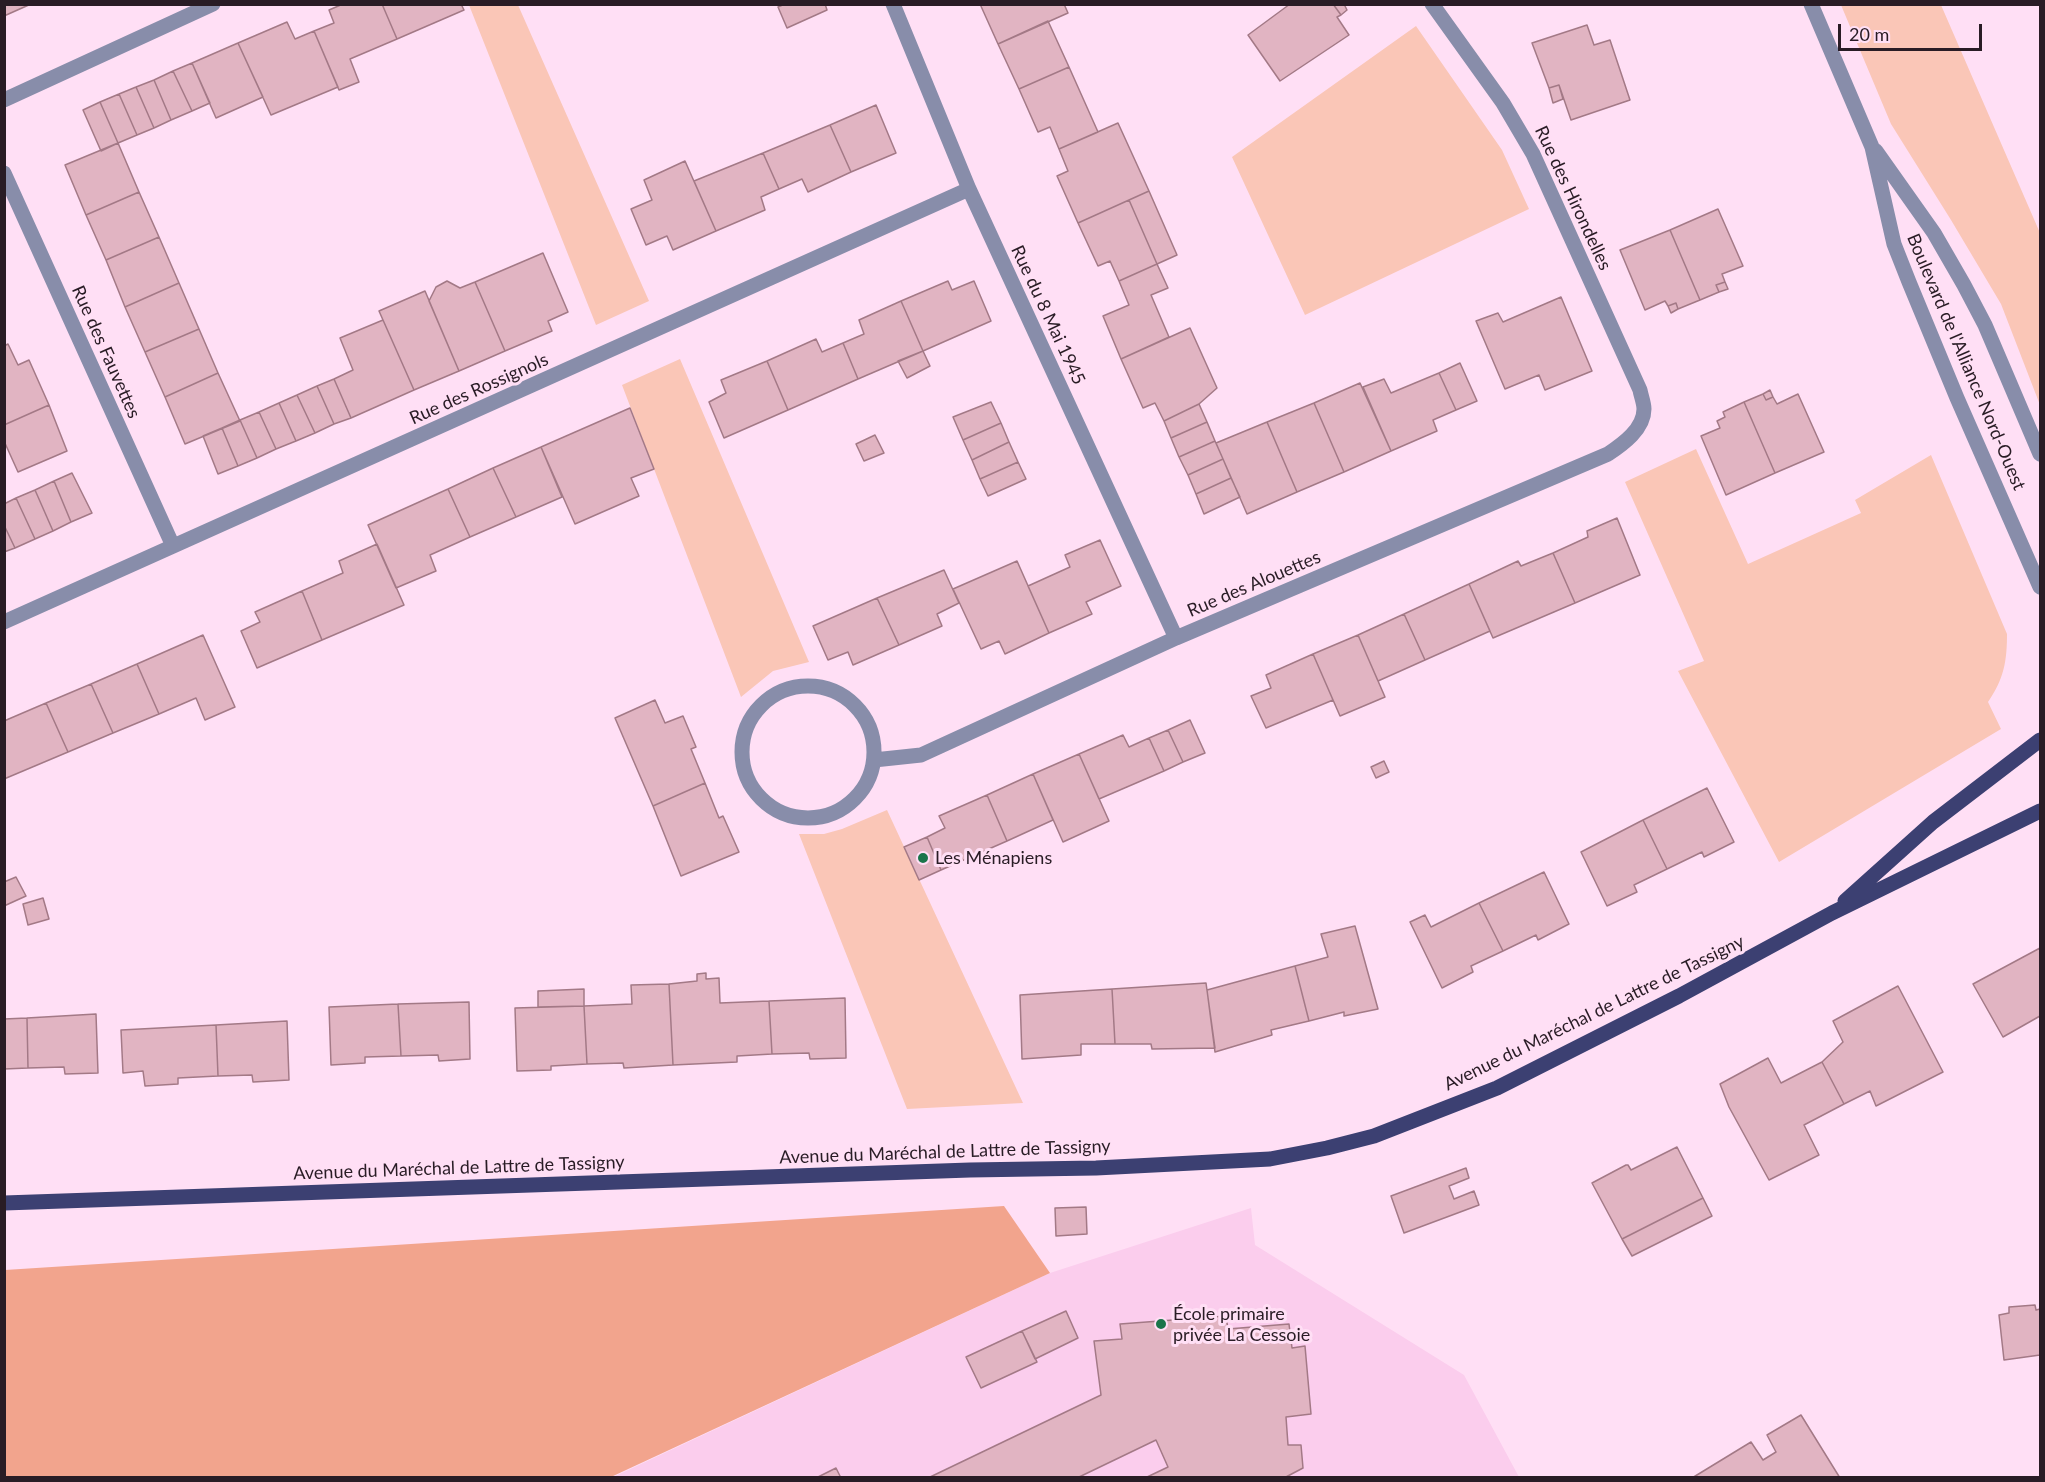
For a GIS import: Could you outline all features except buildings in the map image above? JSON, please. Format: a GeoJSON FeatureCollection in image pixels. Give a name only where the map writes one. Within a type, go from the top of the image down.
{"type":"FeatureCollection","features":[{"type":"Feature","properties":{"kind":"main road","name":"Avenue du Maréchal de Lattre de Tassigny"},"geometry":{"type":"LineString","coordinates":[[1832,913],[1933,822],[2040,740]]}},
{"type":"Feature","properties":{"kind":"main road","name":"Avenue du Maréchal de Lattre de Tassigny"},"geometry":{"type":"LineString","coordinates":[[4,1203],[958,1170],[1096,1168],[1270,1159],[1374,1136],[1497,1088],[1679,996],[1832,913],[2040,811]]}},
{"type":"Feature","properties":{"kind":"street"},"geometry":{"type":"LineString","coordinates":[[4,100],[213,4]]}},
{"type":"Feature","properties":{"kind":"street","name":"Rue du 8 Mai 1945"},"geometry":{"type":"LineString","coordinates":[[893,4],[969,189],[1176,638]]}},
{"type":"Feature","properties":{"kind":"street","name":"Rue des Hirondelles"},"geometry":{"type":"LineString","coordinates":[[1432,4],[1503,103],[1533,154],[1640,390],[1644,409],[1640,424]]}},
{"type":"Feature","properties":{"kind":"street","name":"Boulevard de l'Alliance Nord-Ouest"},"geometry":{"type":"LineString","coordinates":[[1811,4],[1872,147],[1894,244],[1957,398],[2040,587]]}},
{"type":"Feature","properties":{"kind":"street","name":"Boulevard de l'Alliance Nord-Ouest"},"geometry":{"type":"LineString","coordinates":[[1872,147],[1934,233],[1964,285],[1985,325],[2040,454]]}},
{"type":"Feature","properties":{"kind":"street","name":"Rue des Fauvettes"},"geometry":{"type":"LineString","coordinates":[[4,173],[173,546]]}},
{"type":"Feature","properties":{"kind":"street","name":"Rue des Rossignols"},"geometry":{"type":"LineString","coordinates":[[4,622],[969,189]]}},
{"type":"Feature","properties":{"kind":"street","name":"Rue des Alouettes"},"geometry":{"type":"LineString","coordinates":[[873,760],[921,755],[1176,638],[1608,454],[1624,443],[1640,424]]}},
{"type":"Feature","properties":{"kind":"street"},"geometry":{"type":"LineString","coordinates":[[805,686],[828,689],[848,699],[864,716],[872,737],[873,760],[867,781],[854,800],[835,812],[815,818],[794,817],[774,810],[758,796],[746,778],[741,758],[743,736],[751,717],[765,702],[783,690],[805,686]]}},
{"type":"Feature","properties":{"kind":"shaded area"},"geometry":{"type":"Polygon","coordinates":[[[469,5],[518,5],[649,301],[596,325],[469,5]]]}},
{"type":"Feature","properties":{"kind":"shaded area"},"geometry":{"type":"Polygon","coordinates":[[[1841,5],[1941,5],[2040,233],[2040,405],[2001,304],[1891,124],[1841,5]]]}},
{"type":"Feature","properties":{"kind":"shaded area"},"geometry":{"type":"Polygon","coordinates":[[[1416,26],[1502,150],[1529,209],[1305,315],[1232,157],[1416,26]]]}},
{"type":"Feature","properties":{"kind":"shaded area"},"geometry":{"type":"Polygon","coordinates":[[[680,359],[809,662],[773,671],[741,697],[622,385],[680,359]]]}},
{"type":"Feature","properties":{"kind":"shaded area"},"geometry":{"type":"Polygon","coordinates":[[[1696,449],[1748,564],[1861,513],[1855,500],[1931,455],[2007,634],[2004,670],[1988,702],[2001,729],[1779,862],[1678,671],[1704,661],[1625,482],[1696,449]]]}},
{"type":"Feature","properties":{"kind":"shaded area"},"geometry":{"type":"Polygon","coordinates":[[[887,810],[1023,1103],[907,1109],[799,834],[824,834],[887,810]]]}},
{"type":"Feature","properties":{"kind":"shaded area"},"geometry":{"type":"Polygon","coordinates":[[[1004,1206],[1050,1273],[611,1477],[5,1477],[5,1270],[1004,1206]]]}},
{"type":"Feature","properties":{"kind":"shaded area","name":"École primaire privée La Cessoie"},"geometry":{"type":"Polygon","coordinates":[[[1251,1208],[1255,1245],[1464,1375],[1519,1477],[611,1478],[1050,1273],[1251,1208]]]}},
{"type":"Feature","properties":{"kind":"place","name":"Les Ménapiens"},"geometry":{"type":"Point","coordinates":[923,858]}},
{"type":"Feature","properties":{"kind":"place","name":"École primaire privée La Cessoie"},"geometry":{"type":"Point","coordinates":[1161,1324]}}]}
